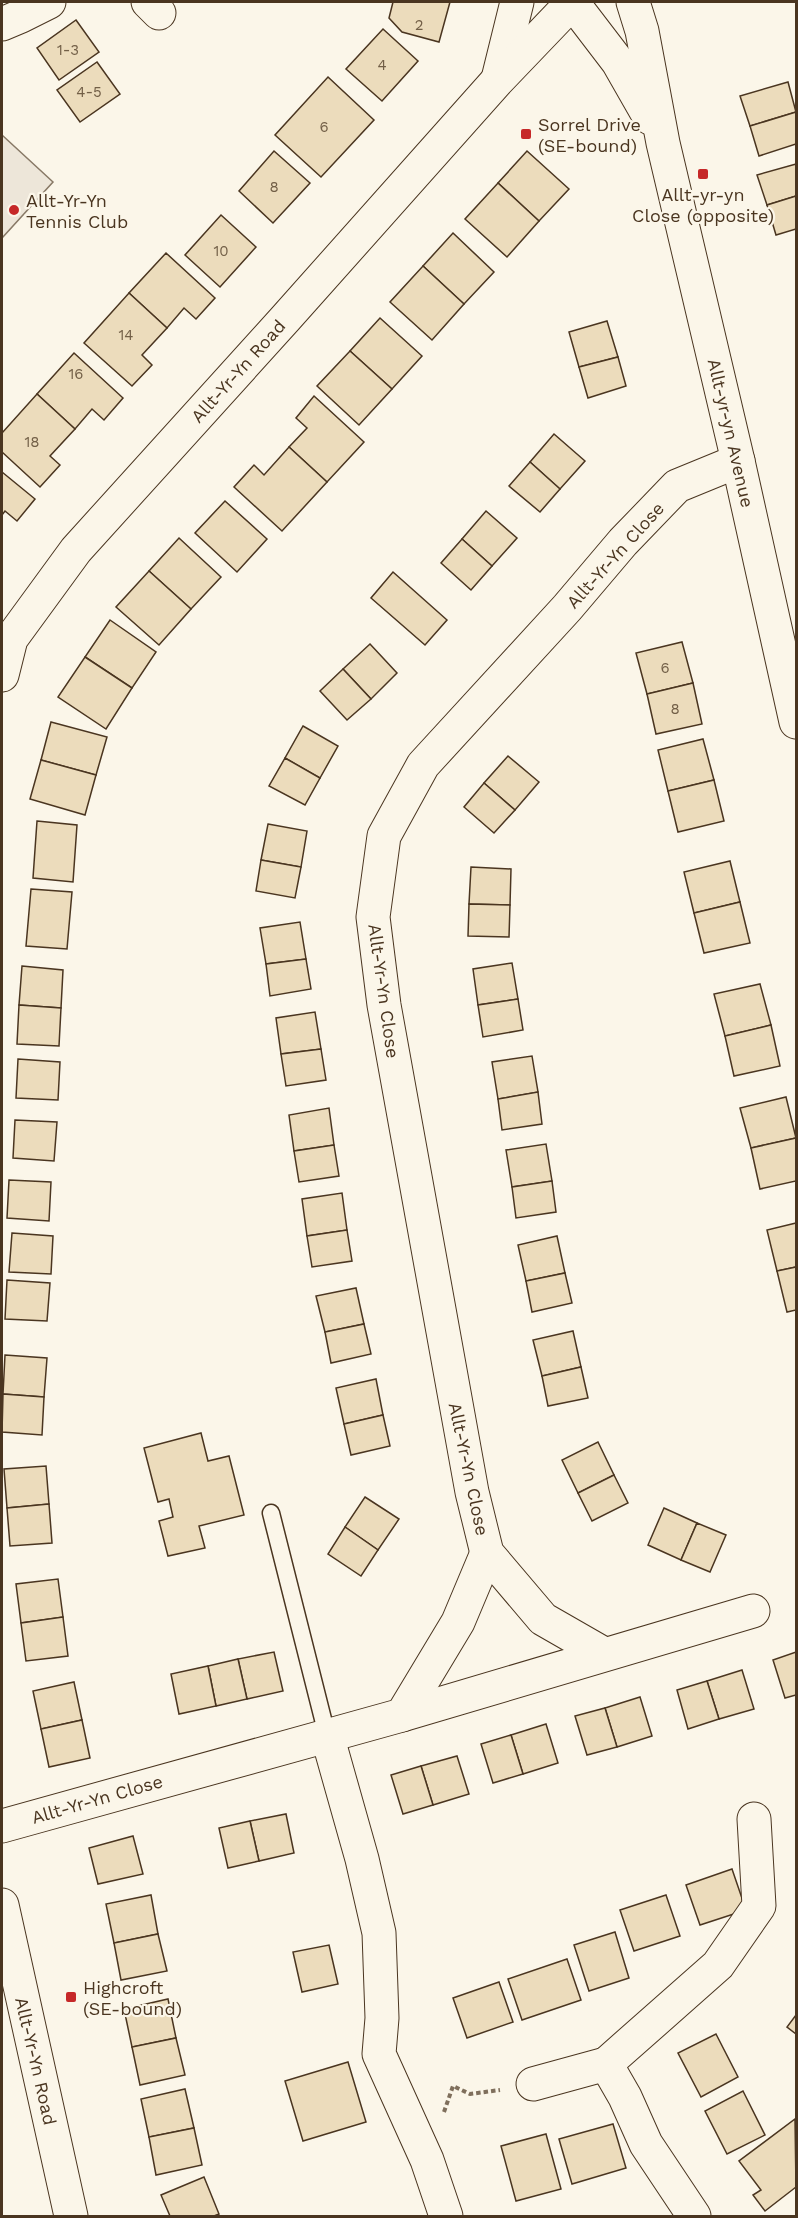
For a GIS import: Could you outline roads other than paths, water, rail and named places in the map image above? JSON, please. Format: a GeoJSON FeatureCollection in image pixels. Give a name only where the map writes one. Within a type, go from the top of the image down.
{"type":"FeatureCollection","features":[{"type":"Feature","properties":{"kind":"street"},"geometry":{"type":"LineString","coordinates":[[2,24],[49,2]]}},
{"type":"Feature","properties":{"kind":"street","name":"Allt-Yr-Yn Road"},"geometry":{"type":"LineString","coordinates":[[497,81],[517,2]]}},
{"type":"Feature","properties":{"kind":"street","name":"Allt-yr-yn Avenue"},"geometry":{"type":"LineString","coordinates":[[633,2],[642,31],[663,143],[738,461],[796,722]]}},
{"type":"Feature","properties":{"kind":"street","name":"Allt-Yr-Yn Road"},"geometry":{"type":"LineString","coordinates":[[2,675],[11,639],[76,550],[497,81],[573,6]]}},
{"type":"Feature","properties":{"kind":"street","name":"Allt-yr-yn Avenue"},"geometry":{"type":"LineString","coordinates":[[573,6],[618,62],[663,143]]}},
{"type":"Feature","properties":{"kind":"street","name":"Allt-Yr-Yn Close"},"geometry":{"type":"LineString","coordinates":[[604,1654],[543,1619],[487,1553],[472,1492],[384,1005],[373,917],[384,836],[423,765],[567,608],[623,542],[677,486],[738,461]]}},
{"type":"Feature","properties":{"kind":"street","name":"Allt-Yr-Yn Close"},"geometry":{"type":"LineString","coordinates":[[402,1714],[458,1622],[487,1553]]}},
{"type":"Feature","properties":{"kind":"street","name":"Allt-Yr-Yn Close"},"geometry":{"type":"LineString","coordinates":[[2,1826],[402,1714],[753,1611]]}},
{"type":"Feature","properties":{"kind":"street"},"geometry":{"type":"LineString","coordinates":[[327,1735],[362,1859],[379,1933],[382,2018],[379,2054],[427,2160],[446,2217]]}},
{"type":"Feature","properties":{"kind":"street"},"geometry":{"type":"LineString","coordinates":[[533,2084],[606,2064],[718,1965],[759,1906],[754,1819]]}},
{"type":"Feature","properties":{"kind":"street","name":"Allt-Yr-Yn Road"},"geometry":{"type":"LineString","coordinates":[[2,1912],[71,2217]]}},
{"type":"Feature","properties":{"kind":"street"},"geometry":{"type":"LineString","coordinates":[[606,2064],[625,2097],[646,2144],[694,2217]]}},
{"type":"Feature","properties":{"kind":"lane"},"geometry":{"type":"LineString","coordinates":[[271,1513],[327,1735]]}},
{"type":"Feature","properties":{"kind":"place","name":"Sorrel Drive (SE-bound)"},"geometry":{"type":"Point","coordinates":[526,134]}},
{"type":"Feature","properties":{"kind":"place","name":"Allt-yr-yn Close (opposite)"},"geometry":{"type":"Point","coordinates":[703,174]}},
{"type":"Feature","properties":{"kind":"place","name":"Allt-Yr-Yn Tennis Club"},"geometry":{"type":"Point","coordinates":[14,210]}},
{"type":"Feature","properties":{"kind":"place","name":"Highcroft (SE-bound)"},"geometry":{"type":"Point","coordinates":[71,1997]}}]}
